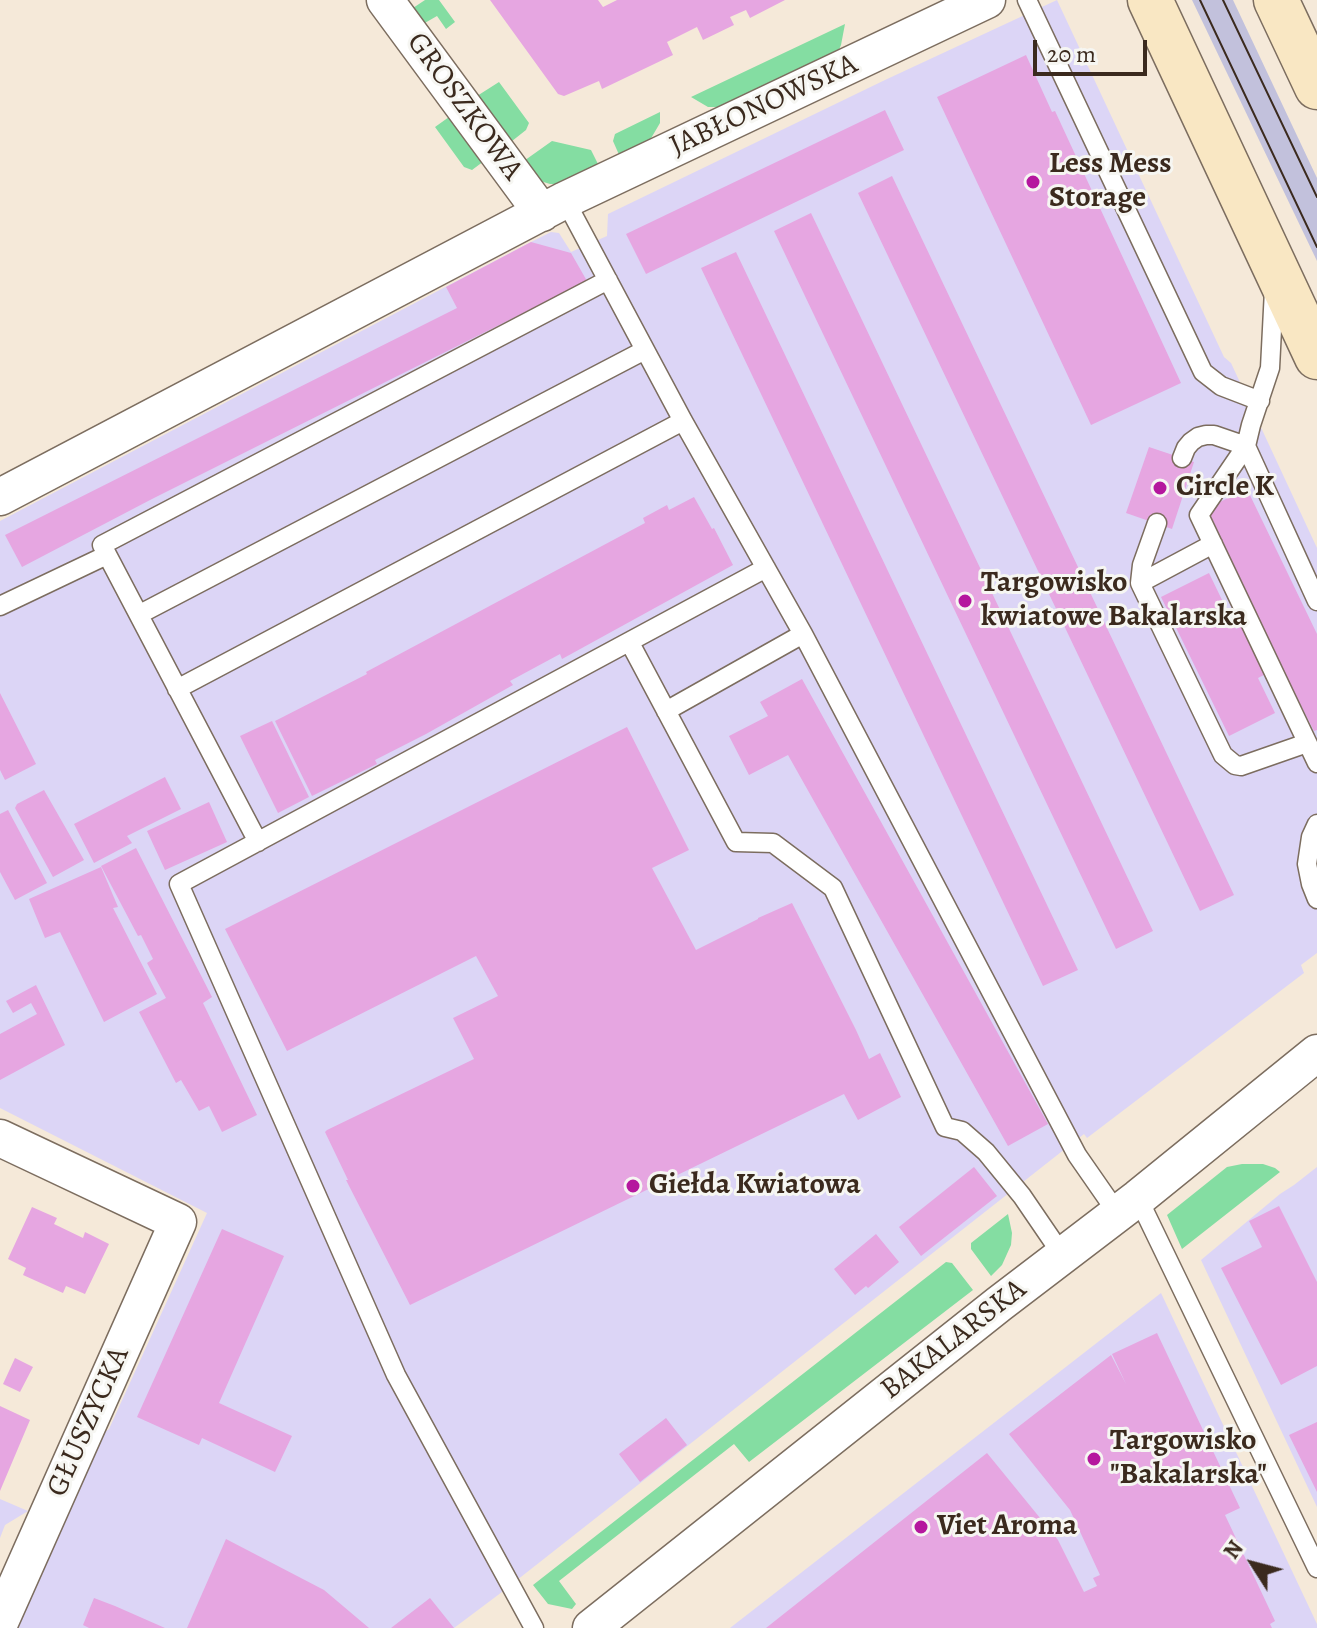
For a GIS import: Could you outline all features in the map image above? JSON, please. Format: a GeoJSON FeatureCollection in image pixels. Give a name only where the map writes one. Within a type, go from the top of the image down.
{"type":"FeatureCollection","features":[{"type":"Feature","properties":{"kind":"main road"},"geometry":{"type":"LineString","coordinates":[[1150,0],[1317,357]]}},
{"type":"Feature","properties":{"kind":"main road"},"geometry":{"type":"LineString","coordinates":[[1276,0],[1317,87]]}},
{"type":"Feature","properties":{"kind":"street","name":"GROSZKOWA"},"geometry":{"type":"LineString","coordinates":[[385,0],[554,207]]}},
{"type":"Feature","properties":{"kind":"street","name":"JABŁONOWSKA"},"geometry":{"type":"LineString","coordinates":[[0,497],[554,207],[987,0]]}},
{"type":"Feature","properties":{"kind":"street","name":"BAKALARSKA"},"geometry":{"type":"LineString","coordinates":[[591,1628],[999,1304],[1128,1206],[1317,1053]]}},
{"type":"Feature","properties":{"kind":"street","name":"GŁUSZYCKA"},"geometry":{"type":"LineString","coordinates":[[0,1138],[178,1222],[0,1622]]}},
{"type":"Feature","properties":{"kind":"lane"},"geometry":{"type":"LineString","coordinates":[[1027,0],[1203,372],[1221,386],[1260,401]]}},
{"type":"Feature","properties":{"kind":"lane"},"geometry":{"type":"LineString","coordinates":[[554,207],[608,280],[803,634],[1077,1155],[1128,1206],[1317,1568]]}},
{"type":"Feature","properties":{"kind":"lane"},"geometry":{"type":"LineString","coordinates":[[1275,265],[1270,368],[1260,401],[1246,446],[1199,515],[1317,763]]}},
{"type":"Feature","properties":{"kind":"lane"},"geometry":{"type":"LineString","coordinates":[[0,606],[608,280]]}},
{"type":"Feature","properties":{"kind":"lane"},"geometry":{"type":"LineString","coordinates":[[140,614],[645,350]]}},
{"type":"Feature","properties":{"kind":"lane"},"geometry":{"type":"LineString","coordinates":[[177,689],[683,421]]}},
{"type":"Feature","properties":{"kind":"lane"},"geometry":{"type":"LineString","coordinates":[[1182,458],[1191,442],[1206,435],[1246,446],[1317,601]]}},
{"type":"Feature","properties":{"kind":"lane"},"geometry":{"type":"LineString","coordinates":[[1157,523],[1142,565],[1140,583],[1223,755],[1241,766],[1307,743]]}},
{"type":"Feature","properties":{"kind":"lane"},"geometry":{"type":"LineString","coordinates":[[1140,583],[1213,544]]}},
{"type":"Feature","properties":{"kind":"lane"},"geometry":{"type":"LineString","coordinates":[[105,550],[258,842]]}},
{"type":"Feature","properties":{"kind":"lane"},"geometry":{"type":"LineString","coordinates":[[534,1628],[396,1375],[179,884],[766,568]]}},
{"type":"Feature","properties":{"kind":"lane"},"geometry":{"type":"LineString","coordinates":[[666,711],[803,634]]}},
{"type":"Feature","properties":{"kind":"lane"},"geometry":{"type":"LineString","coordinates":[[630,643],[736,842],[773,843],[833,888],[945,1127],[962,1131],[986,1152],[1022,1196],[1063,1256]]}},
{"type":"Feature","properties":{"kind":"lane"},"geometry":{"type":"LineString","coordinates":[[1317,824],[1311,837],[1307,864],[1317,899]]}},
{"type":"Feature","properties":{"kind":"shaded area"},"geometry":{"type":"Polygon","coordinates":[[[1057,0],[1317,548],[1317,953],[1301,965],[1304,973],[1087,1138],[1084,1134],[454,1628],[17,1628],[101,1435],[109,1429],[207,1213],[0,1108],[0,521],[551,232],[559,233],[571,252],[607,236],[608,214],[1057,0]]]}},
{"type":"Feature","properties":{"kind":"shaded area"},"geometry":{"type":"Polygon","coordinates":[[[1192,0],[1233,0],[1317,178],[1317,261],[1192,0]]]}},
{"type":"Feature","properties":{"kind":"shaded area"},"geometry":{"type":"Polygon","coordinates":[[[1317,1167],[1317,1507],[1201,1260],[1317,1167]]]}},
{"type":"Feature","properties":{"kind":"shaded area","name":"Targowisko \"Bakalarska\""},"geometry":{"type":"Polygon","coordinates":[[[1161,1293],[1317,1628],[730,1628],[1161,1293]]]}},
{"type":"Feature","properties":{"kind":"shaded area"},"geometry":{"type":"Polygon","coordinates":[[[0,1499],[28,1511],[5,1525],[0,1538],[0,1499]]]}},
{"type":"Feature","properties":{"kind":"green space"},"geometry":{"type":"Polygon","coordinates":[[[425,0],[439,0],[455,22],[446,29],[437,16],[423,24],[413,8],[425,0]]]}},
{"type":"Feature","properties":{"kind":"green space"},"geometry":{"type":"Polygon","coordinates":[[[845,24],[838,52],[722,107],[708,107],[691,97],[845,24]]]}},
{"type":"Feature","properties":{"kind":"green space"},"geometry":{"type":"Polygon","coordinates":[[[499,82],[529,123],[526,130],[507,145],[477,96],[499,82]]]}},
{"type":"Feature","properties":{"kind":"green space"},"geometry":{"type":"Polygon","coordinates":[[[660,112],[660,123],[650,140],[620,157],[613,141],[615,134],[660,112]]]}},
{"type":"Feature","properties":{"kind":"green space"},"geometry":{"type":"Polygon","coordinates":[[[449,117],[484,161],[472,170],[464,167],[435,127],[449,117]]]}},
{"type":"Feature","properties":{"kind":"green space"},"geometry":{"type":"Polygon","coordinates":[[[552,141],[591,150],[599,166],[563,184],[537,180],[521,163],[552,141]]]}},
{"type":"Feature","properties":{"kind":"green space"},"geometry":{"type":"Polygon","coordinates":[[[1263,1164],[1280,1172],[1182,1249],[1167,1215],[1227,1167],[1263,1164]]]}},
{"type":"Feature","properties":{"kind":"green space"},"geometry":{"type":"Polygon","coordinates":[[[1008,1214],[1011,1245],[1002,1265],[991,1276],[971,1249],[971,1243],[1008,1214]]]}},
{"type":"Feature","properties":{"kind":"green space"},"geometry":{"type":"Polygon","coordinates":[[[946,1262],[952,1263],[973,1290],[749,1462],[734,1444],[559,1581],[576,1604],[572,1609],[548,1604],[533,1585],[946,1262]]]}},
{"type":"Feature","properties":{"kind":"building"},"geometry":{"type":"Polygon","coordinates":[[[490,0],[598,0],[603,7],[617,0],[785,0],[750,18],[746,10],[730,17],[734,25],[703,40],[697,27],[667,42],[673,55],[602,89],[599,81],[564,96],[558,94],[490,0]]]}},
{"type":"Feature","properties":{"kind":"building","name":"Less Mess Storage"},"geometry":{"type":"Polygon","coordinates":[[[1026,55],[1181,383],[1091,425],[937,97],[1026,55]]]}},
{"type":"Feature","properties":{"kind":"building"},"geometry":{"type":"Polygon","coordinates":[[[885,110],[904,150],[646,274],[626,234],[885,110]]]}},
{"type":"Feature","properties":{"kind":"building"},"geometry":{"type":"Polygon","coordinates":[[[892,176],[1234,895],[1200,911],[858,193],[892,176]]]}},
{"type":"Feature","properties":{"kind":"building"},"geometry":{"type":"Polygon","coordinates":[[[811,213],[1153,931],[1116,949],[774,231],[811,213]]]}},
{"type":"Feature","properties":{"kind":"building"},"geometry":{"type":"Polygon","coordinates":[[[531,242],[571,253],[587,281],[22,567],[5,535],[457,308],[446,287],[531,242]]]}},
{"type":"Feature","properties":{"kind":"building"},"geometry":{"type":"Polygon","coordinates":[[[736,252],[1078,970],[1043,986],[701,268],[736,252]]]}},
{"type":"Feature","properties":{"kind":"building","name":"Circle K"},"geometry":{"type":"Polygon","coordinates":[[[1149,447],[1194,462],[1172,529],[1126,513],[1149,447]]]}},
{"type":"Feature","properties":{"kind":"building"},"geometry":{"type":"Polygon","coordinates":[[[1247,489],[1317,634],[1317,730],[1314,731],[1281,666],[1258,678],[1275,713],[1229,736],[1161,597],[1209,573],[1236,629],[1259,618],[1207,508],[1247,489]]]}},
{"type":"Feature","properties":{"kind":"building"},"geometry":{"type":"Polygon","coordinates":[[[694,497],[733,565],[562,659],[560,654],[510,681],[513,685],[375,760],[377,764],[312,796],[275,721],[645,523],[643,518],[667,505],[669,510],[694,497]]]}},
{"type":"Feature","properties":{"kind":"building"},"geometry":{"type":"Polygon","coordinates":[[[802,679],[1048,1124],[1008,1146],[788,755],[749,775],[729,736],[768,716],[760,702],[802,679]]]}},
{"type":"Feature","properties":{"kind":"building"},"geometry":{"type":"Polygon","coordinates":[[[0,693],[36,764],[5,780],[0,770],[0,693]]]}},
{"type":"Feature","properties":{"kind":"building"},"geometry":{"type":"Polygon","coordinates":[[[272,721],[309,797],[278,813],[240,736],[272,721]]]}},
{"type":"Feature","properties":{"kind":"building"},"geometry":{"type":"Polygon","coordinates":[[[627,727],[689,850],[652,868],[696,950],[792,903],[869,1059],[880,1053],[901,1097],[858,1120],[844,1094],[410,1305],[325,1132],[474,1059],[453,1018],[498,996],[476,956],[287,1051],[225,929],[627,727]]]}},
{"type":"Feature","properties":{"kind":"building"},"geometry":{"type":"Polygon","coordinates":[[[165,777],[181,809],[127,836],[132,843],[94,863],[74,824],[165,777]]]}},
{"type":"Feature","properties":{"kind":"building"},"geometry":{"type":"Polygon","coordinates":[[[44,790],[84,860],[53,877],[15,808],[44,790]]]}},
{"type":"Feature","properties":{"kind":"building"},"geometry":{"type":"Polygon","coordinates":[[[209,802],[227,842],[165,870],[147,831],[209,802]]]}},
{"type":"Feature","properties":{"kind":"building"},"geometry":{"type":"Polygon","coordinates":[[[8,810],[47,883],[15,900],[0,872],[0,814],[8,810]]]}},
{"type":"Feature","properties":{"kind":"building"},"geometry":{"type":"Polygon","coordinates":[[[136,848],[212,997],[203,1003],[257,1115],[222,1132],[209,1106],[199,1111],[181,1080],[176,1083],[139,1012],[166,998],[147,963],[153,959],[101,866],[136,848]]]}},
{"type":"Feature","properties":{"kind":"building"},"geometry":{"type":"Polygon","coordinates":[[[101,867],[118,907],[113,908],[157,994],[104,1022],[60,932],[45,938],[29,899],[101,867]]]}},
{"type":"Feature","properties":{"kind":"building"},"geometry":{"type":"Polygon","coordinates":[[[36,985],[65,1045],[0,1080],[0,1034],[37,1014],[31,1003],[13,1013],[6,1001],[36,985]]]}},
{"type":"Feature","properties":{"kind":"building"},"geometry":{"type":"Polygon","coordinates":[[[974,1167],[997,1196],[921,1256],[899,1227],[974,1167]]]}},
{"type":"Feature","properties":{"kind":"building"},"geometry":{"type":"Polygon","coordinates":[[[1279,1206],[1317,1282],[1317,1366],[1281,1385],[1221,1268],[1262,1247],[1249,1221],[1279,1206]]]}},
{"type":"Feature","properties":{"kind":"building"},"geometry":{"type":"Polygon","coordinates":[[[32,1207],[57,1218],[54,1224],[83,1238],[85,1232],[109,1244],[85,1294],[66,1286],[63,1293],[23,1275],[26,1268],[8,1259],[32,1207]]]}},
{"type":"Feature","properties":{"kind":"building"},"geometry":{"type":"Polygon","coordinates":[[[222,1229],[284,1256],[219,1403],[292,1436],[275,1472],[202,1438],[199,1445],[137,1417],[222,1229]]]}},
{"type":"Feature","properties":{"kind":"building"},"geometry":{"type":"Polygon","coordinates":[[[876,1234],[899,1262],[855,1295],[834,1269],[876,1234]]]}},
{"type":"Feature","properties":{"kind":"building","name":"Targowisko \"Bakalarska\""},"geometry":{"type":"Polygon","coordinates":[[[1157,1333],[1240,1508],[1225,1515],[1275,1621],[1270,1624],[1272,1628],[766,1628],[987,1453],[1058,1540],[1084,1592],[1097,1586],[1093,1578],[1100,1575],[1070,1510],[1009,1434],[1111,1355],[1126,1384],[1112,1354],[1157,1333]]]}},
{"type":"Feature","properties":{"kind":"building"},"geometry":{"type":"Polygon","coordinates":[[[15,1358],[33,1367],[20,1392],[3,1384],[15,1358]]]}},
{"type":"Feature","properties":{"kind":"building"},"geometry":{"type":"Polygon","coordinates":[[[0,1406],[30,1420],[0,1491],[0,1406]]]}},
{"type":"Feature","properties":{"kind":"building"},"geometry":{"type":"Polygon","coordinates":[[[666,1418],[687,1445],[640,1482],[619,1454],[666,1418]]]}},
{"type":"Feature","properties":{"kind":"building"},"geometry":{"type":"Polygon","coordinates":[[[1317,1422],[1317,1492],[1289,1435],[1317,1422]]]}},
{"type":"Feature","properties":{"kind":"building"},"geometry":{"type":"Polygon","coordinates":[[[226,1539],[324,1590],[369,1628],[187,1628],[226,1539]]]}},
{"type":"Feature","properties":{"kind":"building"},"geometry":{"type":"Polygon","coordinates":[[[94,1598],[165,1628],[89,1628],[83,1625],[94,1598]]]}},
{"type":"Feature","properties":{"kind":"building"},"geometry":{"type":"Polygon","coordinates":[[[430,1598],[454,1628],[391,1628],[430,1598]]]}},
{"type":"Feature","properties":{"kind":"tram line"},"geometry":{"type":"LineString","coordinates":[[1200,0],[1317,247]]}},
{"type":"Feature","properties":{"kind":"tram line"},"geometry":{"type":"LineString","coordinates":[[1223,0],[1317,197]]}},
{"type":"Feature","properties":{"kind":"place","name":"Less Mess Storage"},"geometry":{"type":"Point","coordinates":[1033,182]}},
{"type":"Feature","properties":{"kind":"place","name":"Circle K"},"geometry":{"type":"Point","coordinates":[1160,488]}},
{"type":"Feature","properties":{"kind":"place","name":"Targowisko kwiatowe Bakalarska"},"geometry":{"type":"Point","coordinates":[965,601]}},
{"type":"Feature","properties":{"kind":"place","name":"Giełda Kwiatowa"},"geometry":{"type":"Point","coordinates":[633,1186]}},
{"type":"Feature","properties":{"kind":"place","name":"Targowisko \"Bakalarska\""},"geometry":{"type":"Point","coordinates":[1094,1459]}},
{"type":"Feature","properties":{"kind":"place","name":"Viet Aroma"},"geometry":{"type":"Point","coordinates":[921,1527]}}]}
